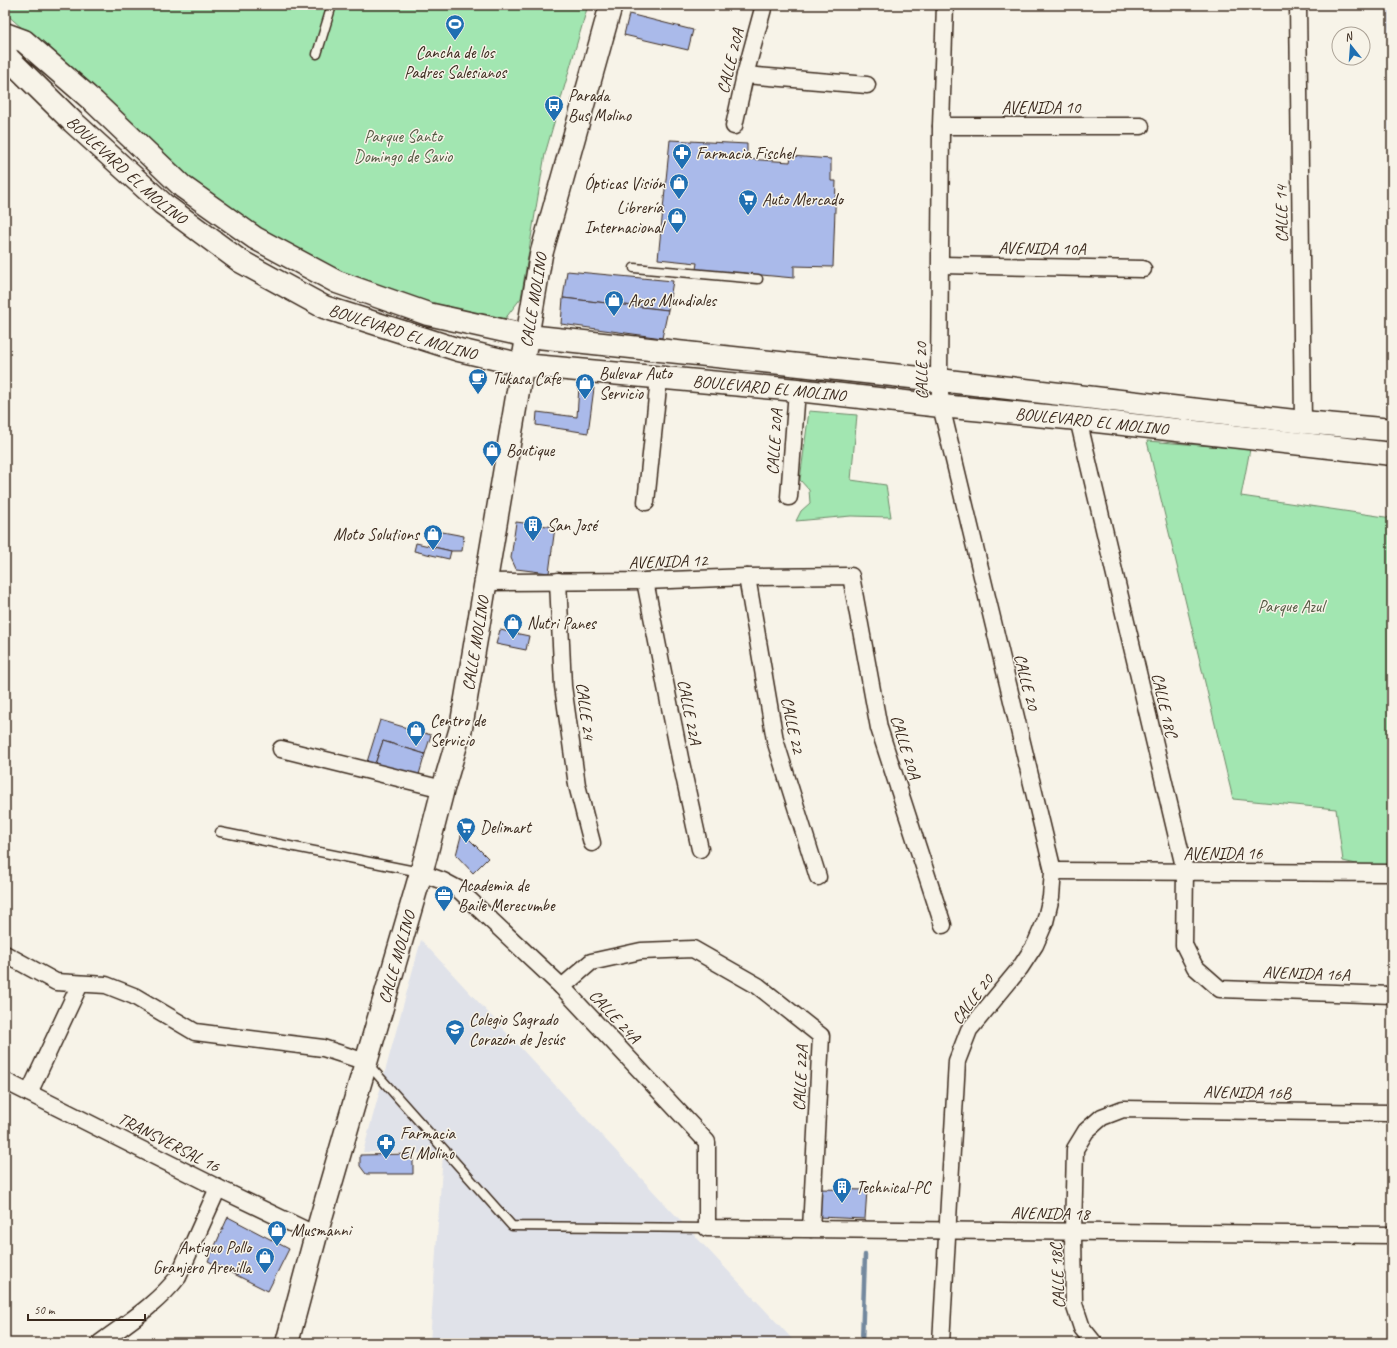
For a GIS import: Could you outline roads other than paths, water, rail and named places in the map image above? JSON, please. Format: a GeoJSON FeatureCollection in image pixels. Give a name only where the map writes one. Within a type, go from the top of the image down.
{"type":"FeatureCollection","features":[{"type":"Feature","properties":{"kind":"street","name":"CALLE MOLINO"},"geometry":{"type":"LineString","coordinates":[[287,1343],[316,1235],[421,873],[461,728],[541,255],[611,5]]}},
{"type":"Feature","properties":{"kind":"street","name":"CALLE 20A"},"geometry":{"type":"LineString","coordinates":[[734,126],[744,75],[764,5]]}},
{"type":"Feature","properties":{"kind":"street","name":"CALLE 20"},"geometry":{"type":"LineString","coordinates":[[941,1343],[946,1231],[957,1061],[969,1030],[1020,968],[1035,944],[1045,922],[1051,897],[1053,871],[940,406],[941,126],[945,5]]}},
{"type":"Feature","properties":{"kind":"street","name":"CALLE 14"},"geometry":{"type":"LineString","coordinates":[[1298,5],[1303,422]]}},
{"type":"Feature","properties":{"kind":"street","name":"BOULEVARD EL MOLINO"},"geometry":{"type":"LineString","coordinates":[[5,34],[24,42],[94,102],[183,187],[256,238],[337,282],[428,314],[528,336],[939,380],[1303,422],[1392,430]]}},
{"type":"Feature","properties":{"kind":"street","name":"BOULEVARD EL MOLINO"},"geometry":{"type":"LineString","coordinates":[[5,52],[8,58],[73,122],[163,204],[240,261],[324,307],[459,350],[523,365],[797,390],[940,406],[1078,419],[1392,454]]}},
{"type":"Feature","properties":{"kind":"street"},"geometry":{"type":"LineString","coordinates":[[744,75],[867,85]]}},
{"type":"Feature","properties":{"kind":"street"},"geometry":{"type":"LineString","coordinates":[[73,122],[94,102]]}},
{"type":"Feature","properties":{"kind":"street"},"geometry":{"type":"LineString","coordinates":[[90,138],[111,118]]}},
{"type":"Feature","properties":{"kind":"street","name":"AVENIDA 10"},"geometry":{"type":"LineString","coordinates":[[941,126],[1141,126]]}},
{"type":"Feature","properties":{"kind":"street","name":"AVENIDA 10A"},"geometry":{"type":"LineString","coordinates":[[941,266],[1143,269]]}},
{"type":"Feature","properties":{"kind":"street"},"geometry":{"type":"LineString","coordinates":[[459,350],[465,323]]}},
{"type":"Feature","properties":{"kind":"street"},"geometry":{"type":"LineString","coordinates":[[646,502],[659,378]]}},
{"type":"Feature","properties":{"kind":"street","name":"CALLE 20A"},"geometry":{"type":"LineString","coordinates":[[789,497],[797,390]]}},
{"type":"Feature","properties":{"kind":"street","name":"CALLE 18C"},"geometry":{"type":"LineString","coordinates":[[1078,419],[1185,871],[1184,945],[1195,967],[1220,990]]}},
{"type":"Feature","properties":{"kind":"street","name":"CALLE 20A"},"geometry":{"type":"LineString","coordinates":[[851,576],[879,728],[942,925]]}},
{"type":"Feature","properties":{"kind":"street","name":"AVENIDA 12"},"geometry":{"type":"LineString","coordinates":[[486,582],[645,581],[747,577],[851,576]]}},
{"type":"Feature","properties":{"kind":"street","name":"CALLE 22"},"geometry":{"type":"LineString","coordinates":[[747,577],[775,740],[818,877]]}},
{"type":"Feature","properties":{"kind":"street","name":"CALLE 24"},"geometry":{"type":"LineString","coordinates":[[558,581],[563,686],[577,785],[592,843]]}},
{"type":"Feature","properties":{"kind":"street","name":"CALLE 22A"},"geometry":{"type":"LineString","coordinates":[[645,581],[680,758],[700,849]]}},
{"type":"Feature","properties":{"kind":"street"},"geometry":{"type":"LineString","coordinates":[[281,749],[443,789]]}},
{"type":"Feature","properties":{"kind":"street","name":"AVENIDA 16"},"geometry":{"type":"LineString","coordinates":[[1053,871],[1392,873]]}},
{"type":"Feature","properties":{"kind":"street","name":"CALLE 24A"},"geometry":{"type":"LineString","coordinates":[[421,873],[458,888],[562,987],[707,1142],[707,1228]]}},
{"type":"Feature","properties":{"kind":"street","name":"CALLE 22A"},"geometry":{"type":"LineString","coordinates":[[562,987],[591,962],[641,951],[693,949],[758,986],[821,1036],[811,1229]]}},
{"type":"Feature","properties":{"kind":"street"},"geometry":{"type":"LineString","coordinates":[[5,954],[56,982],[106,985],[134,996],[195,1032],[323,1048],[366,1062]]}},
{"type":"Feature","properties":{"kind":"street"},"geometry":{"type":"LineString","coordinates":[[29,1093],[80,984]]}},
{"type":"Feature","properties":{"kind":"street","name":"AVENIDA 16A"},"geometry":{"type":"LineString","coordinates":[[1220,990],[1392,995]]}},
{"type":"Feature","properties":{"kind":"street","name":"TRANSVERSAL 16"},"geometry":{"type":"LineString","coordinates":[[5,1080],[218,1188],[316,1235]]}},
{"type":"Feature","properties":{"kind":"street","name":"AVENIDA 16B"},"geometry":{"type":"LineString","coordinates":[[1102,1117],[1123,1109],[1388,1113],[1392,1115]]}},
{"type":"Feature","properties":{"kind":"street","name":"CALLE 18C"},"geometry":{"type":"LineString","coordinates":[[1094,1343],[1082,1328],[1074,1304],[1075,1149],[1086,1131],[1102,1117]]}},
{"type":"Feature","properties":{"kind":"street"},"geometry":{"type":"LineString","coordinates":[[100,1343],[157,1300],[178,1277],[218,1188]]}},
{"type":"Feature","properties":{"kind":"street","name":"AVENIDA 18"},"geometry":{"type":"LineString","coordinates":[[707,1228],[1392,1235]]}},
{"type":"Feature","properties":{"kind":"lane"},"geometry":{"type":"LineString","coordinates":[[317,54],[332,5]]}},
{"type":"Feature","properties":{"kind":"lane"},"geometry":{"type":"LineString","coordinates":[[634,268],[758,279]]}},
{"type":"Feature","properties":{"kind":"lane"},"geometry":{"type":"LineString","coordinates":[[220,832],[421,873]]}},
{"type":"Feature","properties":{"kind":"lane"},"geometry":{"type":"LineString","coordinates":[[366,1062],[512,1226],[707,1228]]}},
{"type":"Feature","properties":{"kind":"waterway"},"geometry":{"type":"LineString","coordinates":[[862,1343],[865,1255]]}},
{"type":"Feature","properties":{"kind":"place","name":"Cancha de los Padres Salesianos"},"geometry":{"type":"Point","coordinates":[455,41]}},
{"type":"Feature","properties":{"kind":"place","name":"Parada Bus Molino"},"geometry":{"type":"Point","coordinates":[554,122]}},
{"type":"Feature","properties":{"kind":"place","name":"Farmacia Fischel"},"geometry":{"type":"Point","coordinates":[682,170]}},
{"type":"Feature","properties":{"kind":"place","name":"Ópticas Visión"},"geometry":{"type":"Point","coordinates":[679,200]}},
{"type":"Feature","properties":{"kind":"place","name":"Auto Mercado"},"geometry":{"type":"Point","coordinates":[748,216]}},
{"type":"Feature","properties":{"kind":"place","name":"Librería Internacional"},"geometry":{"type":"Point","coordinates":[677,234]}},
{"type":"Feature","properties":{"kind":"place","name":"Aros Mundiales"},"geometry":{"type":"Point","coordinates":[614,317]}},
{"type":"Feature","properties":{"kind":"place","name":"Tukasa Cafe"},"geometry":{"type":"Point","coordinates":[478,395]}},
{"type":"Feature","properties":{"kind":"place","name":"Bulevar Auto Servicio"},"geometry":{"type":"Point","coordinates":[585,400]}},
{"type":"Feature","properties":{"kind":"place","name":"Boutique"},"geometry":{"type":"Point","coordinates":[492,467]}},
{"type":"Feature","properties":{"kind":"place","name":"San José"},"geometry":{"type":"Point","coordinates":[533,542]}},
{"type":"Feature","properties":{"kind":"place","name":"Moto Solutions"},"geometry":{"type":"Point","coordinates":[433,551]}},
{"type":"Feature","properties":{"kind":"place","name":"Nutri Panes"},"geometry":{"type":"Point","coordinates":[513,640]}},
{"type":"Feature","properties":{"kind":"place","name":"Centro de Servicio"},"geometry":{"type":"Point","coordinates":[416,747]}},
{"type":"Feature","properties":{"kind":"place","name":"Delimart"},"geometry":{"type":"Point","coordinates":[466,844]}},
{"type":"Feature","properties":{"kind":"place","name":"Academia de Baile Merecumbe"},"geometry":{"type":"Point","coordinates":[444,912]}},
{"type":"Feature","properties":{"kind":"place","name":"Colegio Sagrado Corazón de Jesús"},"geometry":{"type":"Point","coordinates":[455,1046]}},
{"type":"Feature","properties":{"kind":"place","name":"Farmacia El Molino"},"geometry":{"type":"Point","coordinates":[386,1160]}},
{"type":"Feature","properties":{"kind":"place","name":"Technical-PC"},"geometry":{"type":"Point","coordinates":[842,1204]}},
{"type":"Feature","properties":{"kind":"place","name":"Musmanni"},"geometry":{"type":"Point","coordinates":[277,1247]}},
{"type":"Feature","properties":{"kind":"place","name":"Antiguo Pollo Granjero Arenilla"},"geometry":{"type":"Point","coordinates":[265,1274]}},
{"type":"Feature","properties":{"kind":"park label","name":"Parque Santo Domingo de Savio"},"geometry":{"type":"Point","coordinates":[403,146]}},
{"type":"Feature","properties":{"kind":"park label","name":"Parque Azul"},"geometry":{"type":"Point","coordinates":[1291,606]}}]}
